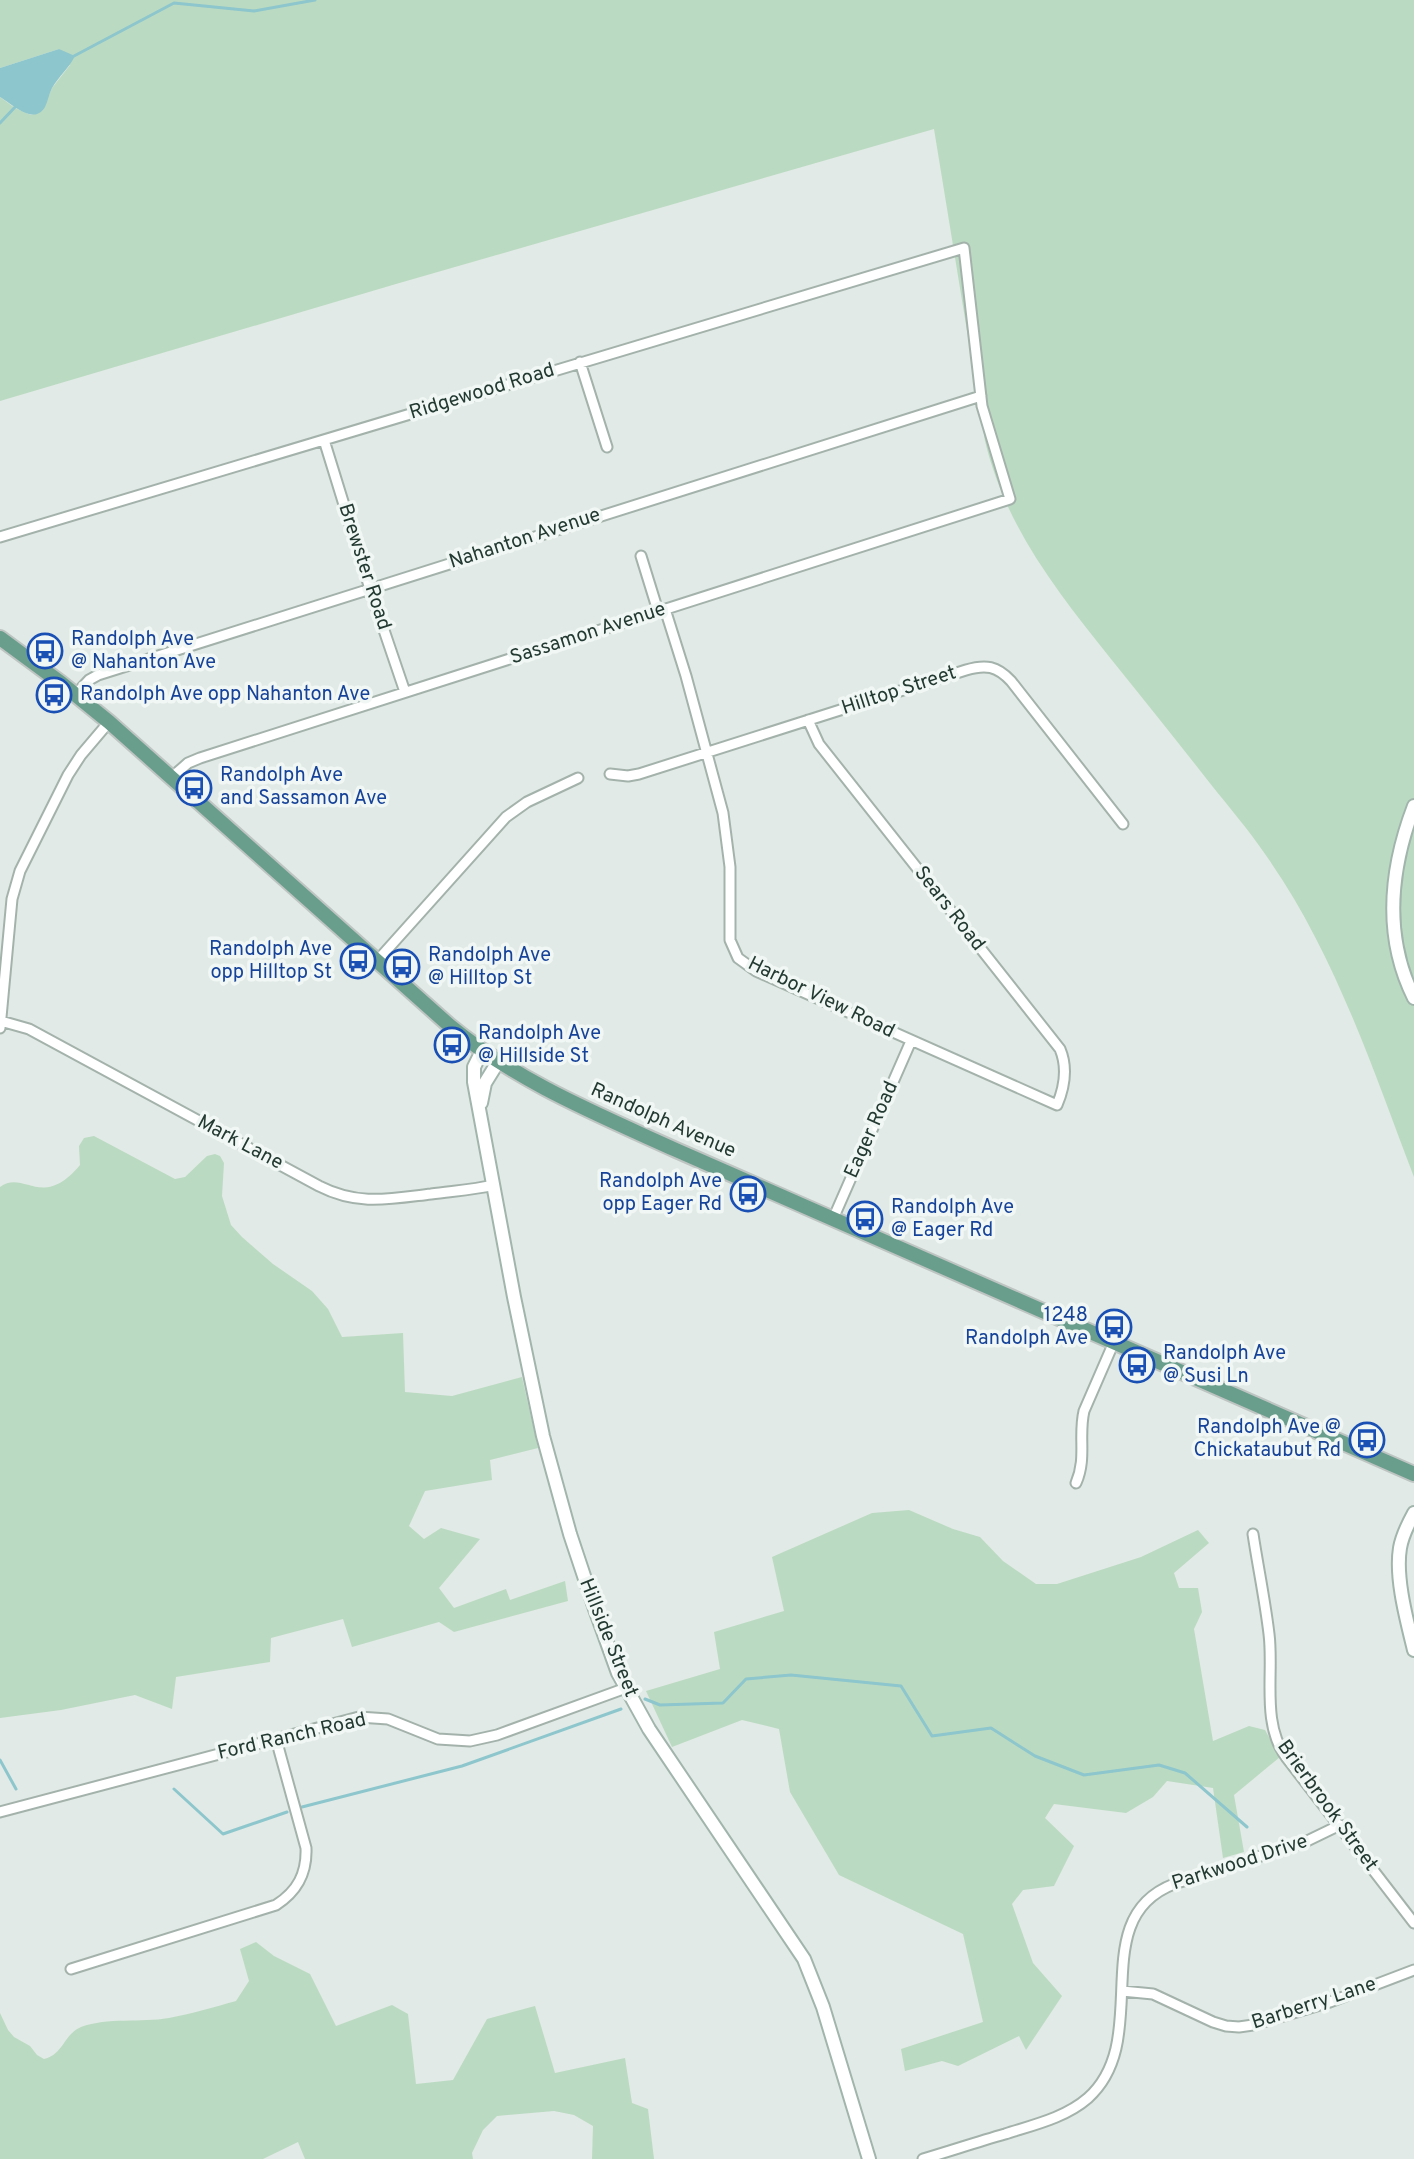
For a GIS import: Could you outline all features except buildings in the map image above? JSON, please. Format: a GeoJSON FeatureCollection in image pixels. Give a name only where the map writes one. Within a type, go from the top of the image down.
{"type":"FeatureCollection","features":[{"type":"Feature","properties":{"kind":"main road","name":"Randolph Avenue"},"geometry":{"type":"LineString","coordinates":[[0,638],[109,722],[450,1026],[526,1079],[833,1219],[1414,1474]]}},
{"type":"Feature","properties":{"kind":"street","name":"Ridgewood Road"},"geometry":{"type":"LineString","coordinates":[[0,537],[964,248],[981,396]]}},
{"type":"Feature","properties":{"kind":"street"},"geometry":{"type":"LineString","coordinates":[[580,362],[607,447]]}},
{"type":"Feature","properties":{"kind":"street","name":"Sassamon Avenue"},"geometry":{"type":"LineString","coordinates":[[172,777],[193,760],[1010,499],[981,396]]}},
{"type":"Feature","properties":{"kind":"street","name":"Nahanton Avenue"},"geometry":{"type":"LineString","coordinates":[[76,694],[98,675],[981,396]]}},
{"type":"Feature","properties":{"kind":"street","name":"Brewster Road"},"geometry":{"type":"LineString","coordinates":[[324,440],[405,692]]}},
{"type":"Feature","properties":{"kind":"street","name":"Harbor View Road"},"geometry":{"type":"LineString","coordinates":[[641,556],[683,664],[719,793],[730,867],[730,936],[738,958],[756,971],[1057,1105]]}},
{"type":"Feature","properties":{"kind":"street","name":"Hilltop Street"},"geometry":{"type":"LineString","coordinates":[[610,774],[639,774],[975,667],[992,667],[1003,672],[1011,681],[1123,824]]}},
{"type":"Feature","properties":{"kind":"street","name":"Sears Road"},"geometry":{"type":"LineString","coordinates":[[808,720],[819,744],[1060,1049],[1065,1071],[1057,1105]]}},
{"type":"Feature","properties":{"kind":"street"},"geometry":{"type":"LineString","coordinates":[[0,1028],[16,880],[68,775],[109,722]]}},
{"type":"Feature","properties":{"kind":"street"},"geometry":{"type":"LineString","coordinates":[[377,961],[506,817],[527,802],[578,778]]}},
{"type":"Feature","properties":{"kind":"street"},"geometry":{"type":"LineString","coordinates":[[1414,806],[1398,857],[1392,909],[1397,951],[1414,998]]}},
{"type":"Feature","properties":{"kind":"street","name":"Mark Lane"},"geometry":{"type":"LineString","coordinates":[[1,1021],[29,1029],[319,1186],[343,1196],[365,1200],[390,1199],[494,1185]]}},
{"type":"Feature","properties":{"kind":"street","name":"Eager Road"},"geometry":{"type":"LineString","coordinates":[[833,1219],[911,1041]]}},
{"type":"Feature","properties":{"kind":"street","name":"Hillside Street"},"geometry":{"type":"LineString","coordinates":[[482,1051],[473,1074],[512,1284],[546,1447],[574,1548],[599,1621],[626,1688],[662,1751],[804,1959],[823,2007],[869,2159]]}},
{"type":"Feature","properties":{"kind":"street","name":"Hillside Street"},"geometry":{"type":"LineString","coordinates":[[480,1114],[484,1088],[498,1062]]}},
{"type":"Feature","properties":{"kind":"street"},"geometry":{"type":"LineString","coordinates":[[1076,1483],[1083,1467],[1084,1411],[1114,1342]]}},
{"type":"Feature","properties":{"kind":"street"},"geometry":{"type":"LineString","coordinates":[[1414,1513],[1401,1544],[1399,1568],[1414,1650]]}},
{"type":"Feature","properties":{"kind":"street","name":"Brierbrook Street"},"geometry":{"type":"LineString","coordinates":[[1253,1534],[1270,1640],[1276,1739],[1282,1752],[1414,1923]]}},
{"type":"Feature","properties":{"kind":"street","name":"Ford Ranch Road"},"geometry":{"type":"LineString","coordinates":[[0,1812],[352,1719],[366,1717],[396,1722],[438,1739],[470,1741],[497,1735],[626,1688]]}},
{"type":"Feature","properties":{"kind":"street"},"geometry":{"type":"LineString","coordinates":[[71,1969],[276,1905],[294,1891],[304,1871],[306,1848],[276,1739]]}},
{"type":"Feature","properties":{"kind":"street","name":"Parkwood Drive"},"geometry":{"type":"LineString","coordinates":[[923,2159],[1047,2121],[1084,2101],[1102,2082],[1114,2059],[1119,2034],[1127,1934],[1137,1913],[1152,1895],[1174,1884],[1315,1838],[1340,1825]]}},
{"type":"Feature","properties":{"kind":"street","name":"Barberry Lane"},"geometry":{"type":"LineString","coordinates":[[1122,1991],[1153,1994],[1213,2022],[1239,2027],[1330,2002],[1414,1970]]}},
{"type":"Feature","properties":{"kind":"green space"},"geometry":{"type":"Polygon","coordinates":[[[0,0],[1414,0],[1414,1177],[1350,1011],[1289,891],[1252,836],[1053,583],[1006,502],[985,441],[934,129],[0,401],[0,97],[31,115],[43,110],[52,88],[70,65],[59,49],[0,68],[0,0]]]}},
{"type":"Feature","properties":{"kind":"green space"},"geometry":{"type":"Polygon","coordinates":[[[94,1136],[175,1179],[185,1177],[207,1156],[220,1156],[224,1163],[222,1196],[231,1225],[273,1264],[312,1291],[328,1309],[342,1337],[403,1333],[405,1392],[452,1396],[522,1377],[538,1448],[490,1460],[492,1480],[425,1491],[409,1526],[424,1539],[441,1528],[480,1539],[439,1588],[454,1608],[506,1589],[510,1600],[565,1581],[568,1601],[454,1632],[439,1622],[352,1647],[343,1619],[271,1638],[270,1662],[176,1677],[172,1709],[135,1695],[0,1718],[0,1187],[17,1182],[44,1187],[55,1185],[80,1165],[79,1146],[84,1138],[94,1136]]]}},
{"type":"Feature","properties":{"kind":"green space"},"geometry":{"type":"Polygon","coordinates":[[[909,1510],[980,1537],[1003,1561],[1036,1584],[1057,1584],[1141,1557],[1198,1530],[1209,1543],[1174,1573],[1179,1588],[1198,1588],[1202,1612],[1194,1629],[1213,1741],[1249,1726],[1265,1730],[1280,1757],[1234,1795],[1244,1852],[1223,1858],[1213,1788],[1167,1781],[1153,1797],[1126,1813],[1054,1804],[1045,1818],[1074,1846],[1054,1886],[1023,1890],[1012,1904],[1033,1963],[1062,1996],[1026,2050],[1019,2036],[958,2066],[942,2061],[905,2071],[901,2049],[983,2022],[963,1934],[839,1875],[790,1792],[779,1729],[742,1720],[672,1747],[646,1691],[720,1669],[714,1632],[784,1611],[772,1557],[872,1513],[909,1510]]]}},
{"type":"Feature","properties":{"kind":"green space"},"geometry":{"type":"Polygon","coordinates":[[[256,1942],[274,1956],[310,1974],[336,2026],[392,2005],[408,2014],[416,2084],[453,2080],[487,2019],[535,2006],[555,2073],[625,2058],[632,2103],[648,2109],[654,2159],[592,2159],[593,2126],[574,2115],[554,2111],[497,2116],[483,2130],[472,2153],[473,2159],[305,2159],[298,2142],[263,2159],[0,2159],[0,2013],[14,2037],[44,2059],[55,2053],[81,2027],[102,2022],[169,2018],[236,2001],[249,1981],[240,1949],[256,1942]]]}},
{"type":"Feature","properties":{"kind":"water"},"geometry":{"type":"Polygon","coordinates":[[[59,49],[75,56],[52,88],[40,112],[23,112],[0,97],[0,68],[59,49]]]}},
{"type":"Feature","properties":{"kind":"waterway"},"geometry":{"type":"LineString","coordinates":[[74,56],[174,3],[254,11],[315,0]]}},
{"type":"Feature","properties":{"kind":"waterway"},"geometry":{"type":"LineString","coordinates":[[0,123],[17,105]]}},
{"type":"Feature","properties":{"kind":"waterway"},"geometry":{"type":"LineString","coordinates":[[645,1699],[660,1705],[723,1703],[746,1679],[791,1675],[901,1686],[932,1736],[991,1728],[1035,1756],[1084,1775],[1159,1765],[1185,1773],[1247,1827]]}},
{"type":"Feature","properties":{"kind":"waterway"},"geometry":{"type":"LineString","coordinates":[[302,1807],[462,1766],[621,1709]]}},
{"type":"Feature","properties":{"kind":"waterway"},"geometry":{"type":"LineString","coordinates":[[0,1760],[16,1789]]}},
{"type":"Feature","properties":{"kind":"waterway"},"geometry":{"type":"LineString","coordinates":[[174,1789],[223,1834],[287,1812]]}},
{"type":"Feature","properties":{"kind":"place","name":"Randolph Ave @ Nahanton Ave"},"geometry":{"type":"Point","coordinates":[45,651]}},
{"type":"Feature","properties":{"kind":"place","name":"Randolph Ave opp Nahanton Ave"},"geometry":{"type":"Point","coordinates":[54,695]}},
{"type":"Feature","properties":{"kind":"place","name":"Randolph Ave and Sassamon Ave"},"geometry":{"type":"Point","coordinates":[194,788]}},
{"type":"Feature","properties":{"kind":"place","name":"Randolph Ave opp Hilltop St"},"geometry":{"type":"Point","coordinates":[358,961]}},
{"type":"Feature","properties":{"kind":"place","name":"Randolph Ave @ Hilltop St"},"geometry":{"type":"Point","coordinates":[402,967]}},
{"type":"Feature","properties":{"kind":"place","name":"Randolph Ave @ Hillside St"},"geometry":{"type":"Point","coordinates":[452,1045]}},
{"type":"Feature","properties":{"kind":"place","name":"Randolph Ave opp Eager Rd"},"geometry":{"type":"Point","coordinates":[748,1194]}},
{"type":"Feature","properties":{"kind":"place","name":"Randolph Ave @ Eager Rd"},"geometry":{"type":"Point","coordinates":[865,1219]}},
{"type":"Feature","properties":{"kind":"place","name":"1248 Randolph Ave"},"geometry":{"type":"Point","coordinates":[1114,1327]}},
{"type":"Feature","properties":{"kind":"place","name":"Randolph Ave @ Susi Ln"},"geometry":{"type":"Point","coordinates":[1137,1365]}},
{"type":"Feature","properties":{"kind":"place","name":"Randolph Ave @ Chickataubut Rd"},"geometry":{"type":"Point","coordinates":[1367,1440]}}]}
